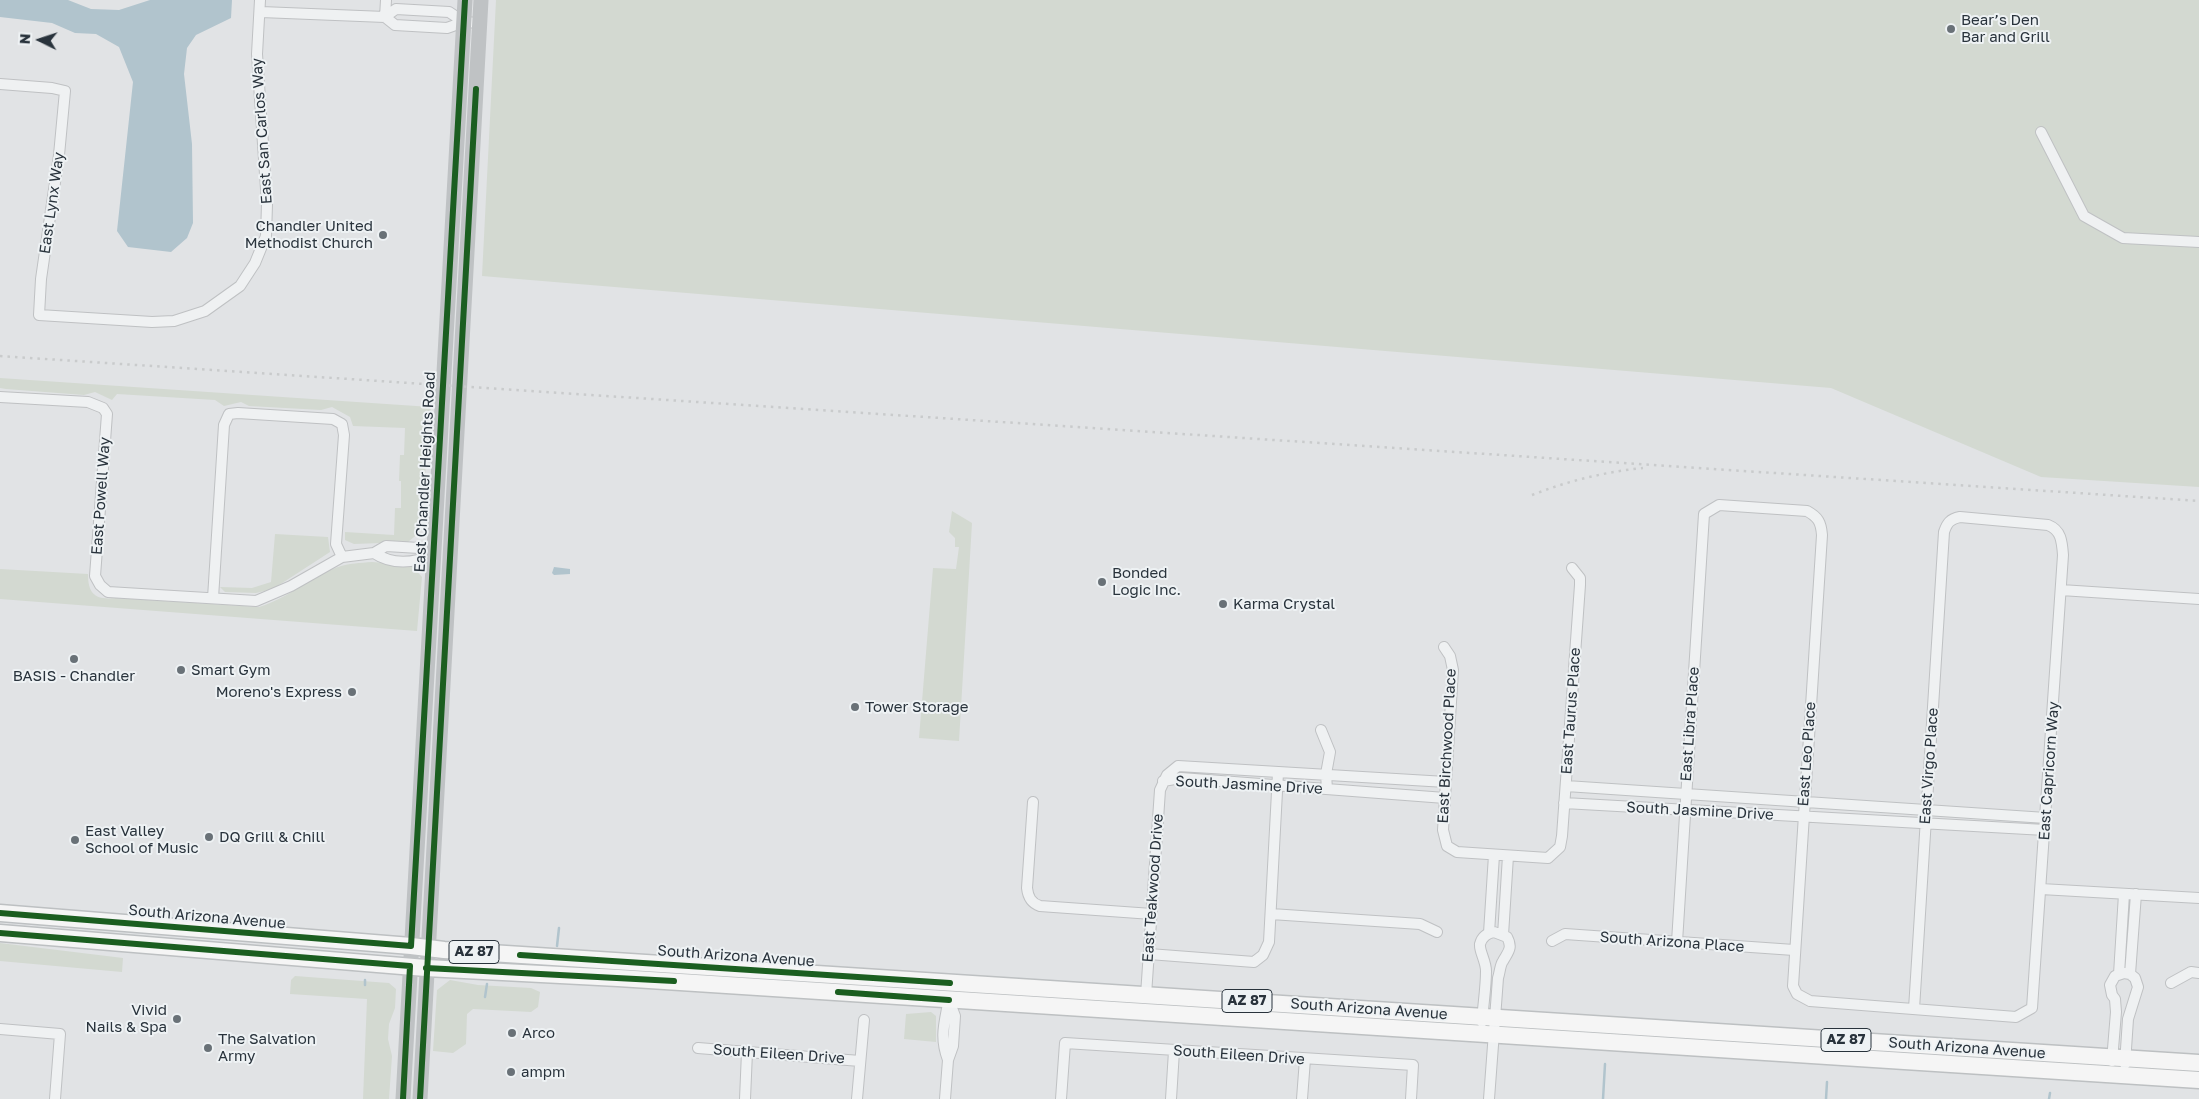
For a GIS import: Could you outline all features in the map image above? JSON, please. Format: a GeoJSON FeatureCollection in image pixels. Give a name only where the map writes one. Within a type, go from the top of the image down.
{"type":"FeatureCollection","features":[{"type":"Feature","properties":{"kind":"main road","name":"East Chandler Heights Road"},"geometry":{"type":"LineString","coordinates":[[403,1099],[418,967],[433,555],[465,0]]}},
{"type":"Feature","properties":{"kind":"main road","name":"East Chandler Heights Road"},"geometry":{"type":"LineString","coordinates":[[419,947],[462,343],[481,0]]}},
{"type":"Feature","properties":{"kind":"main road"},"geometry":{"type":"LineString","coordinates":[[446,342],[462,343]]}},
{"type":"Feature","properties":{"kind":"main road","name":"South Arizona Avenue"},"geometry":{"type":"LineString","coordinates":[[0,912],[419,947],[949,1000],[2199,1080]]}},
{"type":"Feature","properties":{"kind":"main road","name":"South Arizona Avenue"},"geometry":{"type":"LineString","coordinates":[[0,933],[418,967],[675,973],[950,983],[2199,1063]]}},
{"type":"Feature","properties":{"kind":"main road","name":"East Chandler Heights Road"},"geometry":{"type":"LineString","coordinates":[[418,967],[420,1099]]}},
{"type":"Feature","properties":{"kind":"street","name":"East San Carlos Way"},"geometry":{"type":"LineString","coordinates":[[39,315],[152,322],[174,321],[204,312],[240,286],[255,263],[266,236],[268,204],[257,54],[261,12],[260,0]]}},
{"type":"Feature","properties":{"kind":"street"},"geometry":{"type":"LineString","coordinates":[[385,17],[386,0]]}},
{"type":"Feature","properties":{"kind":"street"},"geometry":{"type":"LineString","coordinates":[[385,17],[396,9],[449,12],[464,22]]}},
{"type":"Feature","properties":{"kind":"street"},"geometry":{"type":"LineString","coordinates":[[261,12],[385,17],[395,25],[447,28],[464,22],[480,23]]}},
{"type":"Feature","properties":{"kind":"street","name":"East Lynx Way"},"geometry":{"type":"LineString","coordinates":[[0,84],[52,88],[65,91],[59,156],[41,279],[39,315]]}},
{"type":"Feature","properties":{"kind":"street"},"geometry":{"type":"LineString","coordinates":[[2041,132],[2084,216],[2123,238],[2199,242]]}},
{"type":"Feature","properties":{"kind":"street","name":"East Powell Way"},"geometry":{"type":"LineString","coordinates":[[0,397],[88,402],[104,408],[107,414],[95,576],[100,585],[108,592],[213,598]]}},
{"type":"Feature","properties":{"kind":"street"},"geometry":{"type":"LineString","coordinates":[[342,557],[336,542],[344,435],[342,424],[333,419],[229,414],[224,425],[213,598],[256,600],[270,596],[342,557],[374,553],[384,559],[416,562],[433,555]]}},
{"type":"Feature","properties":{"kind":"street","name":"East Libra Place"},"geometry":{"type":"LineString","coordinates":[[1676,942],[1704,514],[1711,508],[1719,505],[1807,511],[1815,515]]}},
{"type":"Feature","properties":{"kind":"street","name":"East Leo Place"},"geometry":{"type":"LineString","coordinates":[[1815,515],[1822,525],[1822,535],[1793,986],[1797,994],[1810,1001],[1914,1009]]}},
{"type":"Feature","properties":{"kind":"street","name":"East Capricorn Way"},"geometry":{"type":"LineString","coordinates":[[1914,1009],[2016,1017],[2032,1008],[2046,818],[2062,542],[2055,528],[2048,524],[1960,518],[1952,519],[1947,524]]}},
{"type":"Feature","properties":{"kind":"street","name":"East Virgo Place"},"geometry":{"type":"LineString","coordinates":[[1914,1009],[1944,532],[1947,524]]}},
{"type":"Feature","properties":{"kind":"street","name":"East Taurus Place"},"geometry":{"type":"LineString","coordinates":[[1508,856],[1548,858],[1560,847],[1580,585],[1580,578],[1572,568]]}},
{"type":"Feature","properties":{"kind":"street"},"geometry":{"type":"LineString","coordinates":[[2060,590],[2199,599]]}},
{"type":"Feature","properties":{"kind":"street","name":"East Birchwood Place"},"geometry":{"type":"LineString","coordinates":[[1444,647],[1450,656],[1453,670],[1443,830],[1447,846],[1458,852],[1494,855]]}},
{"type":"Feature","properties":{"kind":"street"},"geometry":{"type":"LineString","coordinates":[[1322,730],[1330,752],[1326,774],[1327,789]]}},
{"type":"Feature","properties":{"kind":"street","name":"South Jasmine Drive"},"geometry":{"type":"LineString","coordinates":[[1163,781],[1178,766],[1446,782]]}},
{"type":"Feature","properties":{"kind":"street"},"geometry":{"type":"LineString","coordinates":[[1149,954],[1254,962],[1263,955],[1269,942],[1278,773]]}},
{"type":"Feature","properties":{"kind":"street","name":"South Jasmine Drive"},"geometry":{"type":"LineString","coordinates":[[1163,781],[1181,778],[1445,798]]}},
{"type":"Feature","properties":{"kind":"street","name":"East Teakwood Drive"},"geometry":{"type":"LineString","coordinates":[[1146,995],[1160,790],[1163,781]]}},
{"type":"Feature","properties":{"kind":"street","name":"South Jasmine Drive"},"geometry":{"type":"LineString","coordinates":[[1566,786],[2046,818]]}},
{"type":"Feature","properties":{"kind":"street"},"geometry":{"type":"LineString","coordinates":[[1033,802],[1027,888],[1030,900],[1040,906],[1152,914]]}},
{"type":"Feature","properties":{"kind":"street","name":"South Jasmine Drive"},"geometry":{"type":"LineString","coordinates":[[1564,803],[2045,830]]}},
{"type":"Feature","properties":{"kind":"street"},"geometry":{"type":"LineString","coordinates":[[1489,933],[1494,855],[1508,856],[1503,935]]}},
{"type":"Feature","properties":{"kind":"street"},"geometry":{"type":"LineString","coordinates":[[2041,889],[2199,898]]}},
{"type":"Feature","properties":{"kind":"street"},"geometry":{"type":"LineString","coordinates":[[2124,894],[2125,974]]}},
{"type":"Feature","properties":{"kind":"street"},"geometry":{"type":"LineString","coordinates":[[2125,974],[2136,894]]}},
{"type":"Feature","properties":{"kind":"street"},"geometry":{"type":"LineString","coordinates":[[1271,914],[1420,924],[1437,932]]}},
{"type":"Feature","properties":{"kind":"street"},"geometry":{"type":"LineString","coordinates":[[1488,1017],[1502,962],[1510,950],[1509,941],[1503,935],[1494,932],[1485,936],[1480,944],[1480,949],[1485,958],[1486,971],[1489,1099]]}},
{"type":"Feature","properties":{"kind":"street","name":"South Arizona Place"},"geometry":{"type":"LineString","coordinates":[[1552,940],[1565,934],[1794,950]]}},
{"type":"Feature","properties":{"kind":"street"},"geometry":{"type":"LineString","coordinates":[[2171,983],[2192,972],[2199,973]]}},
{"type":"Feature","properties":{"kind":"street"},"geometry":{"type":"LineString","coordinates":[[2117,1075],[2128,1018],[2138,987],[2135,978],[2125,974],[2115,976],[2110,985],[2115,999],[2119,1058]]}},
{"type":"Feature","properties":{"kind":"street"},"geometry":{"type":"LineString","coordinates":[[945,1099],[948,1060],[942,1045],[944,1015],[949,1000],[950,983]]}},
{"type":"Feature","properties":{"kind":"street"},"geometry":{"type":"LineString","coordinates":[[858,1099],[864,1020]]}},
{"type":"Feature","properties":{"kind":"street"},"geometry":{"type":"LineString","coordinates":[[0,1030],[60,1034],[55,1099]]}},
{"type":"Feature","properties":{"kind":"street","name":"South Eileen Drive"},"geometry":{"type":"LineString","coordinates":[[1061,1099],[1065,1043],[1413,1065],[1411,1099]]}},
{"type":"Feature","properties":{"kind":"street","name":"South Eileen Drive"},"geometry":{"type":"LineString","coordinates":[[698,1048],[860,1061]]}},
{"type":"Feature","properties":{"kind":"street"},"geometry":{"type":"LineString","coordinates":[[1171,1099],[1174,1051]]}},
{"type":"Feature","properties":{"kind":"street"},"geometry":{"type":"LineString","coordinates":[[745,1099],[747,1052]]}},
{"type":"Feature","properties":{"kind":"street"},"geometry":{"type":"LineString","coordinates":[[1302,1099],[1305,1059]]}},
{"type":"Feature","properties":{"kind":"shaded area"},"geometry":{"type":"Polygon","coordinates":[[[496,0],[2199,0],[2199,487],[2041,477],[1831,388],[482,276],[496,0]]]}},
{"type":"Feature","properties":{"kind":"shaded area"},"geometry":{"type":"Polygon","coordinates":[[[0,378],[431,407],[420,532],[408,542],[354,544],[345,540],[345,532],[394,535],[395,508],[401,508],[400,455],[404,455],[405,428],[353,426],[350,417],[332,407],[321,410],[249,406],[241,402],[224,406],[215,400],[117,394],[112,400],[95,392],[84,395],[0,388],[0,378]]]}},
{"type":"Feature","properties":{"kind":"shaded area"},"geometry":{"type":"Polygon","coordinates":[[[952,511],[972,523],[959,741],[919,738],[933,568],[956,569],[959,547],[955,547],[955,538],[949,532],[952,511]]]}},
{"type":"Feature","properties":{"kind":"shaded area"},"geometry":{"type":"Polygon","coordinates":[[[275,534],[328,537],[330,552],[273,589],[256,593],[225,592],[220,587],[252,588],[271,582],[275,534]]]}},
{"type":"Feature","properties":{"kind":"shaded area"},"geometry":{"type":"Polygon","coordinates":[[[372,562],[411,565],[422,577],[417,631],[0,599],[0,569],[88,574],[88,581],[94,595],[103,598],[259,607],[338,567],[372,562]]]}},
{"type":"Feature","properties":{"kind":"shaded area"},"geometry":{"type":"Polygon","coordinates":[[[0,943],[123,958],[122,972],[0,961],[0,943]]]}},
{"type":"Feature","properties":{"kind":"shaded area"},"geometry":{"type":"Polygon","coordinates":[[[295,976],[389,983],[396,989],[395,1008],[389,1024],[388,1039],[392,1056],[389,1099],[363,1099],[367,999],[290,994],[291,980],[295,976]]]}},
{"type":"Feature","properties":{"kind":"shaded area"},"geometry":{"type":"Polygon","coordinates":[[[450,980],[478,985],[531,988],[540,992],[538,1007],[531,1012],[473,1009],[467,1014],[466,1044],[453,1053],[433,1051],[437,990],[450,980]]]}},
{"type":"Feature","properties":{"kind":"shaded area"},"geometry":{"type":"Polygon","coordinates":[[[931,1012],[936,1016],[936,1042],[904,1039],[906,1014],[931,1012]]]}},
{"type":"Feature","properties":{"kind":"water"},"geometry":{"type":"Polygon","coordinates":[[[0,0],[68,0],[91,9],[119,10],[150,0],[232,0],[231,18],[196,35],[187,48],[184,74],[192,144],[193,223],[187,238],[171,252],[128,247],[117,231],[133,82],[119,47],[96,34],[75,33],[52,23],[0,17],[0,0]]]}},
{"type":"Feature","properties":{"kind":"water"},"geometry":{"type":"Polygon","coordinates":[[[554,567],[570,569],[570,574],[554,575],[552,573],[554,567]]]}},
{"type":"Feature","properties":{"kind":"waterway"},"geometry":{"type":"LineString","coordinates":[[557,946],[559,928]]}},
{"type":"Feature","properties":{"kind":"waterway"},"geometry":{"type":"LineString","coordinates":[[365,980],[365,985]]}},
{"type":"Feature","properties":{"kind":"waterway"},"geometry":{"type":"LineString","coordinates":[[485,997],[487,984]]}},
{"type":"Feature","properties":{"kind":"waterway"},"geometry":{"type":"LineString","coordinates":[[1603,1099],[1605,1064]]}},
{"type":"Feature","properties":{"kind":"waterway"},"geometry":{"type":"LineString","coordinates":[[1826,1099],[1827,1082]]}},
{"type":"Feature","properties":{"kind":"waterway"},"geometry":{"type":"LineString","coordinates":[[2049,1099],[2050,1093]]}},
{"type":"Feature","properties":{"kind":"railway"},"geometry":{"type":"LineString","coordinates":[[0,356],[2199,501]]}},
{"type":"Feature","properties":{"kind":"railway"},"geometry":{"type":"LineString","coordinates":[[1532,495],[1586,478],[1643,468]]}},
{"type":"Feature","properties":{"kind":"cycle path"},"geometry":{"type":"LineString","coordinates":[[0,913],[411,946],[465,0]]}},
{"type":"Feature","properties":{"kind":"cycle path"},"geometry":{"type":"LineString","coordinates":[[420,1099],[476,89]]}},
{"type":"Feature","properties":{"kind":"cycle path"},"geometry":{"type":"LineString","coordinates":[[0,933],[410,966],[403,1099]]}},
{"type":"Feature","properties":{"kind":"cycle path"},"geometry":{"type":"LineString","coordinates":[[520,955],[950,983]]}},
{"type":"Feature","properties":{"kind":"cycle path"},"geometry":{"type":"LineString","coordinates":[[426,968],[674,981]]}},
{"type":"Feature","properties":{"kind":"cycle path"},"geometry":{"type":"LineString","coordinates":[[838,992],[949,1000]]}},
{"type":"Feature","properties":{"kind":"place","name":"Bear’s Den Bar and Grill"},"geometry":{"type":"Point","coordinates":[1951,29]}},
{"type":"Feature","properties":{"kind":"place","name":"Chandler United Methodist Church"},"geometry":{"type":"Point","coordinates":[383,235]}},
{"type":"Feature","properties":{"kind":"place","name":"Bonded Logic Inc."},"geometry":{"type":"Point","coordinates":[1102,582]}},
{"type":"Feature","properties":{"kind":"place","name":"Karma Crystal"},"geometry":{"type":"Point","coordinates":[1223,604]}},
{"type":"Feature","properties":{"kind":"place","name":"BASIS - Chandler"},"geometry":{"type":"Point","coordinates":[74,659]}},
{"type":"Feature","properties":{"kind":"place","name":"Smart Gym"},"geometry":{"type":"Point","coordinates":[181,670]}},
{"type":"Feature","properties":{"kind":"place","name":"Moreno's Express"},"geometry":{"type":"Point","coordinates":[352,692]}},
{"type":"Feature","properties":{"kind":"place","name":"Tower Storage"},"geometry":{"type":"Point","coordinates":[855,707]}},
{"type":"Feature","properties":{"kind":"place","name":"DQ Grill & Chill"},"geometry":{"type":"Point","coordinates":[209,837]}},
{"type":"Feature","properties":{"kind":"place","name":"East Valley School of Music"},"geometry":{"type":"Point","coordinates":[75,840]}},
{"type":"Feature","properties":{"kind":"place","name":"Vivid Nails & Spa"},"geometry":{"type":"Point","coordinates":[177,1019]}},
{"type":"Feature","properties":{"kind":"place","name":"Arco"},"geometry":{"type":"Point","coordinates":[512,1033]}},
{"type":"Feature","properties":{"kind":"place","name":"The Salvation Army"},"geometry":{"type":"Point","coordinates":[208,1048]}},
{"type":"Feature","properties":{"kind":"place","name":"ampm"},"geometry":{"type":"Point","coordinates":[511,1072]}}]}
